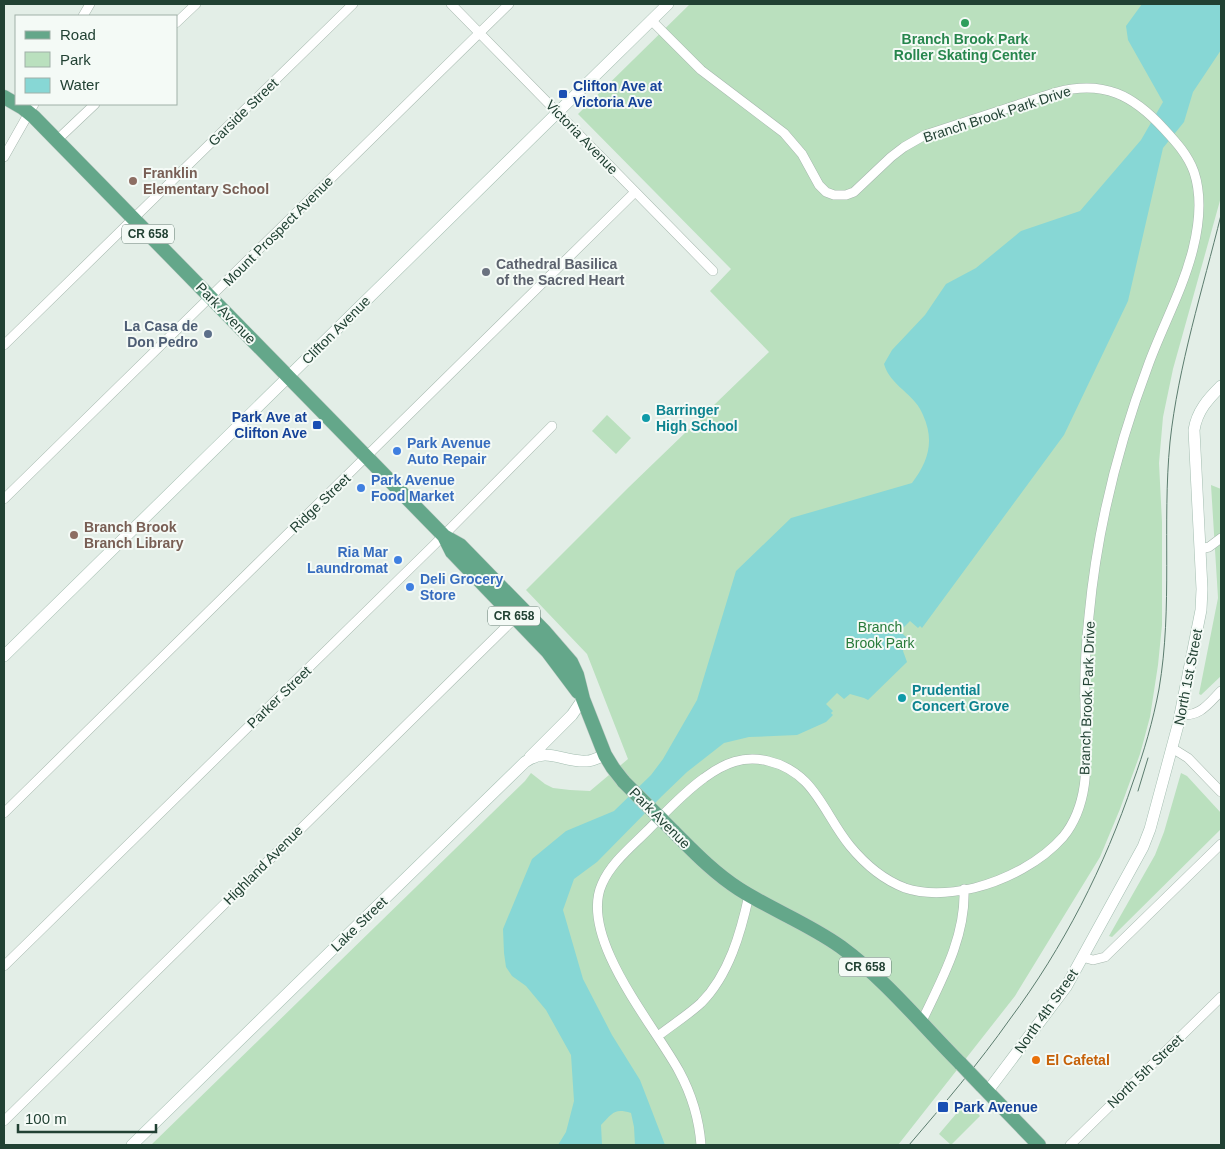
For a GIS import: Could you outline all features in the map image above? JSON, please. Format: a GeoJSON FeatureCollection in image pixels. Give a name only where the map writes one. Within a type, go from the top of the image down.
{"type":"FeatureCollection","features":[{"type":"Feature","properties":{"kind":"main road","name":"Clifton Avenue"},"geometry":{"type":"LineString","coordinates":[[4,656],[668,4]]}},
{"type":"Feature","properties":{"kind":"main road","name":"Park Avenue"},"geometry":{"type":"LineString","coordinates":[[31,108],[57,140],[133,219],[444,536],[460,545],[519,614],[583,699],[605,754],[624,782],[714,870],[749,895],[802,923],[840,947],[875,976],[1039,1145]]}},
{"type":"Feature","properties":{"kind":"main road","name":"North 1st Street"},"geometry":{"type":"LineString","coordinates":[[1082,957],[1146,842],[1181,714],[1202,597],[1194,430],[1196,419],[1204,404],[1221,386]]}},
{"type":"Feature","properties":{"kind":"main road"},"geometry":{"type":"LineString","coordinates":[[525,762],[572,715],[583,699]]}},
{"type":"Feature","properties":{"kind":"main road","name":"Lake Street"},"geometry":{"type":"LineString","coordinates":[[132,1145],[525,762],[534,756],[542,754],[583,761],[592,760],[605,754]]}},
{"type":"Feature","properties":{"kind":"main road","name":"North 4th Street"},"geometry":{"type":"LineString","coordinates":[[984,1088],[1062,992],[1082,957]]}},
{"type":"Feature","properties":{"kind":"street"},"geometry":{"type":"LineString","coordinates":[[84,15],[90,4]]}},
{"type":"Feature","properties":{"kind":"street"},"geometry":{"type":"LineString","coordinates":[[178,22],[196,4]]}},
{"type":"Feature","properties":{"kind":"street","name":"Garside Street"},"geometry":{"type":"LineString","coordinates":[[4,345],[353,4]]}},
{"type":"Feature","properties":{"kind":"street","name":"Victoria Avenue"},"geometry":{"type":"LineString","coordinates":[[452,4],[713,271]]}},
{"type":"Feature","properties":{"kind":"street","name":"Mount Prospect Avenue"},"geometry":{"type":"LineString","coordinates":[[4,499],[509,4]]}},
{"type":"Feature","properties":{"kind":"street","name":"Branch Brook Park Drive"},"geometry":{"type":"LineString","coordinates":[[651,20],[702,70],[784,133],[802,154],[819,184],[826,192],[834,195],[846,196],[854,192],[891,157],[925,135],[1072,88],[1100,89],[1123,95],[1145,110],[1180,147],[1191,164],[1197,184],[1199,204],[1195,237],[1186,272],[1148,363],[1128,422],[1100,533],[1087,641],[1084,696],[1086,756],[1081,802],[1066,834],[1042,856],[988,884],[964,890],[920,891],[901,886],[884,877],[867,863],[851,847],[804,779],[787,767],[769,761],[751,758],[741,759],[723,766],[703,778],[678,800],[621,857],[600,887],[599,916],[601,933],[606,949],[621,978],[678,1068],[694,1104],[699,1123],[701,1145]]}},
{"type":"Feature","properties":{"kind":"street"},"geometry":{"type":"LineString","coordinates":[[57,140],[94,105]]}},
{"type":"Feature","properties":{"kind":"street"},"geometry":{"type":"LineString","coordinates":[[4,157],[31,108]]}},
{"type":"Feature","properties":{"kind":"street","name":"Ridge Street"},"geometry":{"type":"LineString","coordinates":[[4,813],[636,192]]}},
{"type":"Feature","properties":{"kind":"street","name":"Parker Street"},"geometry":{"type":"LineString","coordinates":[[4,966],[444,536],[552,426]]}},
{"type":"Feature","properties":{"kind":"street"},"geometry":{"type":"LineString","coordinates":[[1200,549],[1209,548],[1221,538]]}},
{"type":"Feature","properties":{"kind":"street","name":"Highland Avenue"},"geometry":{"type":"LineString","coordinates":[[4,1120],[519,614]]}},
{"type":"Feature","properties":{"kind":"street"},"geometry":{"type":"LineString","coordinates":[[1181,714],[1196,714],[1221,691]]}},
{"type":"Feature","properties":{"kind":"street"},"geometry":{"type":"LineString","coordinates":[[1172,748],[1188,758],[1221,792]]}},
{"type":"Feature","properties":{"kind":"street","name":"North 4th Street"},"geometry":{"type":"LineString","coordinates":[[1082,957],[1093,960],[1105,957],[1221,844]]}},
{"type":"Feature","properties":{"kind":"street"},"geometry":{"type":"LineString","coordinates":[[921,1023],[943,976],[960,932],[964,911],[964,890]]}},
{"type":"Feature","properties":{"kind":"street"},"geometry":{"type":"LineString","coordinates":[[658,1036],[699,1004],[712,989],[731,957],[749,895]]}},
{"type":"Feature","properties":{"kind":"street","name":"North 5th Street"},"geometry":{"type":"LineString","coordinates":[[1070,1145],[1221,997]]}},
{"type":"Feature","properties":{"kind":"green space","name":"Branch Brook Park"},"geometry":{"type":"Polygon","coordinates":[[[690,4],[1221,4],[1221,197],[1173,369],[1163,417],[1159,463],[1162,522],[1162,625],[1158,665],[1150,717],[1140,754],[1100,857],[1015,996],[898,1145],[151,1145],[525,781],[531,773],[553,788],[590,791],[628,759],[587,654],[526,590],[629,487],[769,352],[710,291],[731,269],[578,114],[690,4]]]}},
{"type":"Feature","properties":{"kind":"green space"},"geometry":{"type":"Polygon","coordinates":[[[607,415],[631,438],[616,454],[592,431],[607,415]]]}},
{"type":"Feature","properties":{"kind":"green space"},"geometry":{"type":"Polygon","coordinates":[[[1211,485],[1221,489],[1221,676],[1201,695],[1199,694],[1218,598],[1211,485]]]}},
{"type":"Feature","properties":{"kind":"green space"},"geometry":{"type":"Polygon","coordinates":[[[1181,773],[1187,776],[1221,813],[1221,829],[1112,937],[1109,936],[1155,855],[1164,832],[1181,773]]]}},
{"type":"Feature","properties":{"kind":"green space"},"geometry":{"type":"Polygon","coordinates":[[[967,1101],[980,1116],[951,1145],[939,1134],[967,1101]]]}},
{"type":"Feature","properties":{"kind":"water"},"geometry":{"type":"Polygon","coordinates":[[[1142,4],[1221,4],[1221,50],[1193,92],[1184,122],[1163,148],[1128,301],[1064,435],[922,628],[920,626],[918,628],[910,621],[900,631],[907,638],[903,651],[907,662],[868,700],[850,694],[844,699],[837,693],[826,704],[833,711],[831,713],[833,715],[826,722],[797,735],[749,737],[724,743],[687,772],[597,862],[574,879],[563,910],[583,979],[612,1035],[640,1080],[665,1145],[635,1145],[631,1113],[617,1111],[601,1125],[602,1145],[558,1145],[566,1132],[574,1101],[571,1055],[546,1010],[526,986],[512,976],[506,967],[504,953],[503,929],[532,859],[566,831],[614,811],[651,775],[663,759],[697,700],[736,571],[791,518],[912,483],[918,475],[928,451],[929,434],[927,425],[918,405],[893,380],[884,364],[892,350],[925,315],[946,284],[976,268],[1021,231],[1080,211],[1141,140],[1163,102],[1128,40],[1126,26],[1142,4]]]}},
{"type":"Feature","properties":{"kind":"tram line"},"geometry":{"type":"LineString","coordinates":[[909,1145],[986,1051],[1048,964],[1096,875],[1122,813],[1141,759],[1157,701],[1166,627],[1168,473],[1174,414],[1185,356],[1221,215]]}},
{"type":"Feature","properties":{"kind":"tram line"},"geometry":{"type":"LineString","coordinates":[[1138,791],[1148,758]]}},
{"type":"Feature","properties":{"kind":"place","name":"Branch Brook Park Roller Skating Center"},"geometry":{"type":"Point","coordinates":[965,23]}},
{"type":"Feature","properties":{"kind":"place","name":"Clifton Ave at Victoria Ave"},"geometry":{"type":"Point","coordinates":[563,94]}},
{"type":"Feature","properties":{"kind":"place","name":"Franklin Elementary School"},"geometry":{"type":"Point","coordinates":[133,181]}},
{"type":"Feature","properties":{"kind":"place","name":"Cathedral Basilica of the Sacred Heart"},"geometry":{"type":"Point","coordinates":[486,272]}},
{"type":"Feature","properties":{"kind":"place","name":"La Casa de Don Pedro"},"geometry":{"type":"Point","coordinates":[208,334]}},
{"type":"Feature","properties":{"kind":"place","name":"Barringer High School"},"geometry":{"type":"Point","coordinates":[646,418]}},
{"type":"Feature","properties":{"kind":"place","name":"Park Ave at Clifton Ave"},"geometry":{"type":"Point","coordinates":[317,425]}},
{"type":"Feature","properties":{"kind":"place","name":"Park Avenue Auto Repair"},"geometry":{"type":"Point","coordinates":[397,451]}},
{"type":"Feature","properties":{"kind":"place","name":"Park Avenue Food Market"},"geometry":{"type":"Point","coordinates":[361,488]}},
{"type":"Feature","properties":{"kind":"place","name":"Branch Brook Branch Library"},"geometry":{"type":"Point","coordinates":[74,535]}},
{"type":"Feature","properties":{"kind":"place","name":"Ria Mar Laundromat"},"geometry":{"type":"Point","coordinates":[398,560]}},
{"type":"Feature","properties":{"kind":"place","name":"Deli Grocery Store"},"geometry":{"type":"Point","coordinates":[410,587]}},
{"type":"Feature","properties":{"kind":"place","name":"Prudential Concert Grove"},"geometry":{"type":"Point","coordinates":[902,698]}},
{"type":"Feature","properties":{"kind":"place","name":"El Cafetal"},"geometry":{"type":"Point","coordinates":[1036,1060]}},
{"type":"Feature","properties":{"kind":"place","name":"Park Avenue"},"geometry":{"type":"Point","coordinates":[943,1107]}}]}
